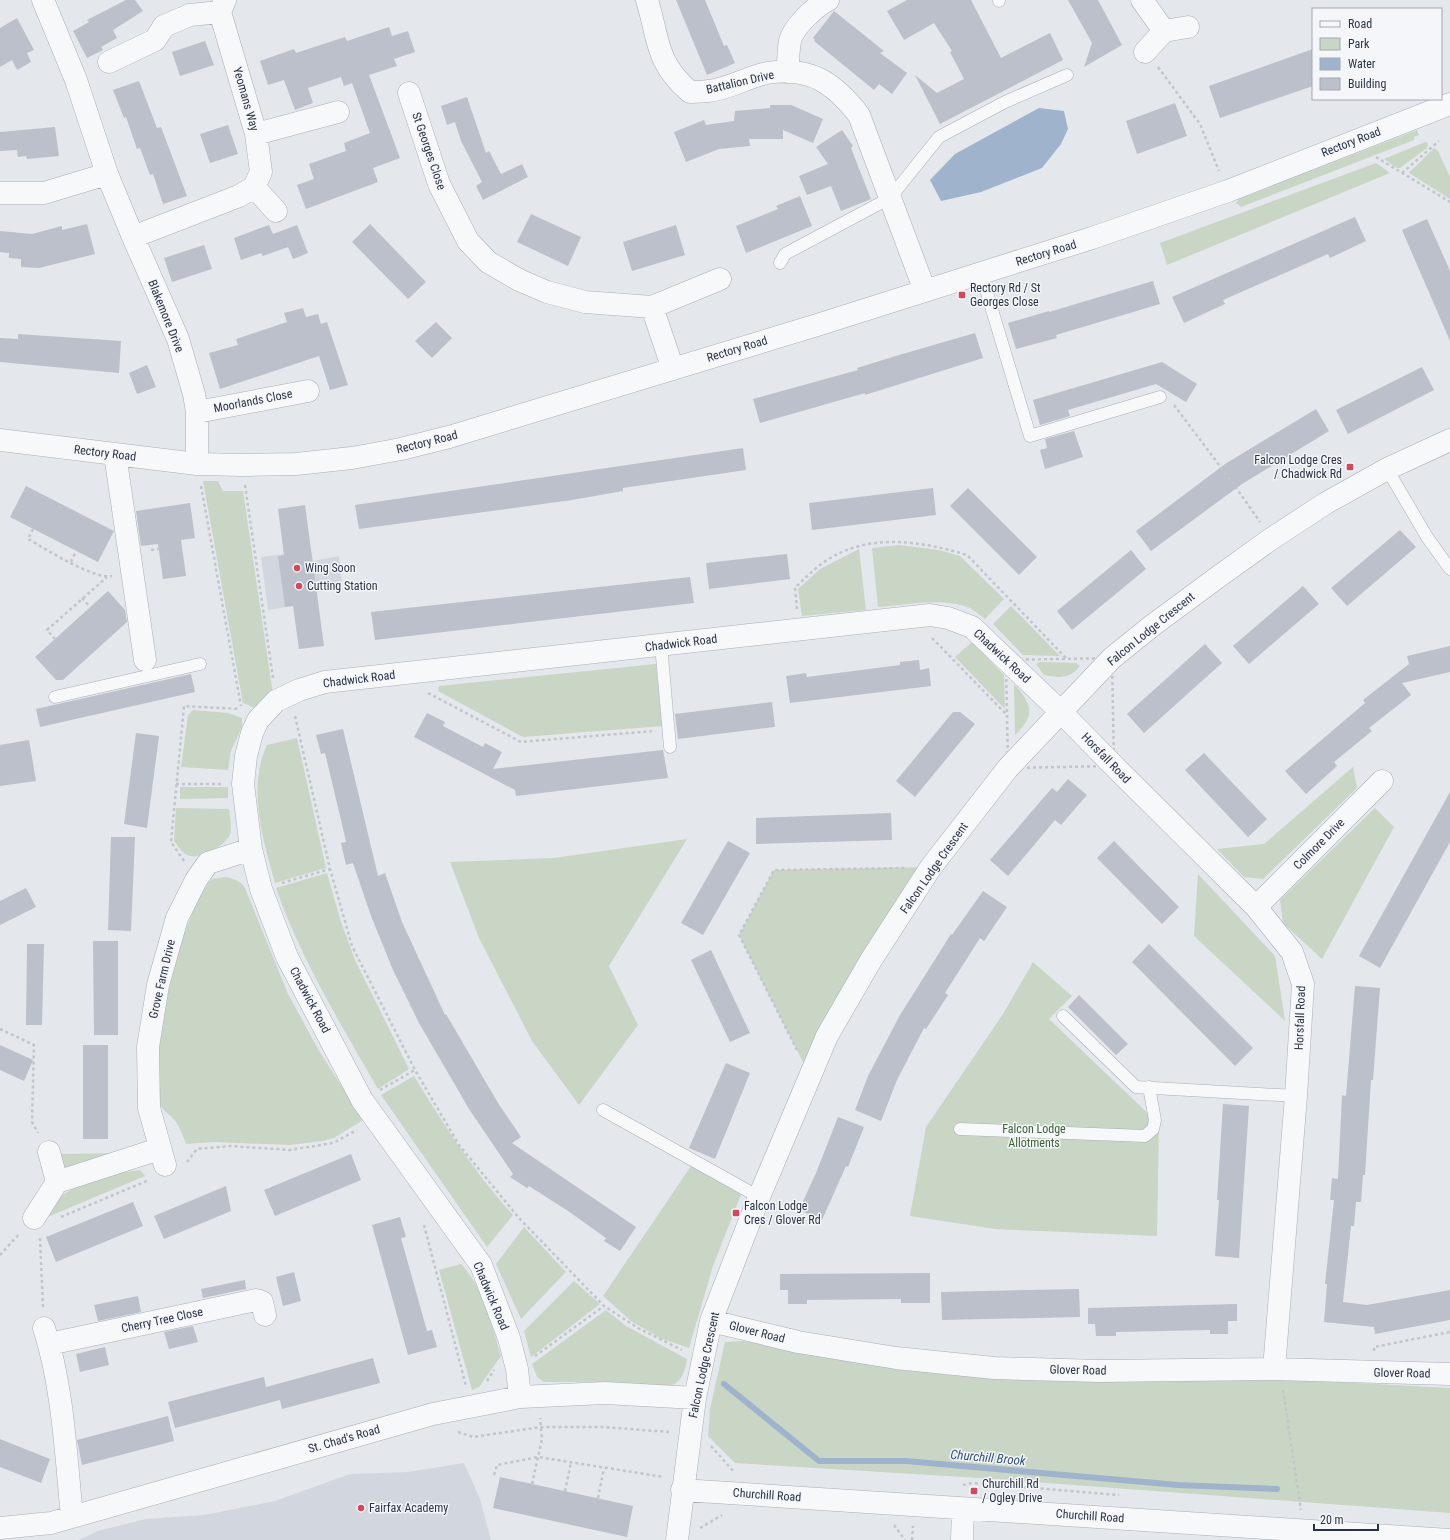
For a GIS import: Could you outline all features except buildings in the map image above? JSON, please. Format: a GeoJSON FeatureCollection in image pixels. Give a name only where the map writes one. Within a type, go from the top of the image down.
{"type":"FeatureCollection","features":[{"type":"Feature","properties":{"kind":"street","name":"Battalion Drive"},"geometry":{"type":"LineString","coordinates":[[647,0],[656,39],[664,60],[672,75],[690,92],[709,91],[767,74],[788,72],[804,73],[819,78],[837,90],[848,101],[859,115],[926,291]]}},
{"type":"Feature","properties":{"kind":"street"},"geometry":{"type":"LineString","coordinates":[[788,72],[790,40],[801,22],[828,0]]}},
{"type":"Feature","properties":{"kind":"street"},"geometry":{"type":"LineString","coordinates":[[1142,0],[1164,31]]}},
{"type":"Feature","properties":{"kind":"street","name":"Blakemore Drive"},"geometry":{"type":"LineString","coordinates":[[44,3],[76,80],[107,174],[132,237],[178,339],[194,394],[197,412],[197,464]]}},
{"type":"Feature","properties":{"kind":"street","name":"Yeomans Way"},"geometry":{"type":"LineString","coordinates":[[109,62],[155,40],[164,26],[190,15],[223,6],[256,134],[262,172],[254,187]]}},
{"type":"Feature","properties":{"kind":"street"},"geometry":{"type":"LineString","coordinates":[[1145,52],[1164,31],[1188,27]]}},
{"type":"Feature","properties":{"kind":"street","name":"St Georges Close"},"geometry":{"type":"LineString","coordinates":[[409,93],[439,184],[468,240],[488,262],[519,280],[547,292],[585,302],[652,307],[720,279]]}},
{"type":"Feature","properties":{"kind":"street","name":"Rectory Road"},"geometry":{"type":"LineString","coordinates":[[0,440],[197,464],[296,464],[352,458],[401,449],[449,437],[672,369],[1092,238],[1228,190],[1449,108]]}},
{"type":"Feature","properties":{"kind":"street"},"geometry":{"type":"LineString","coordinates":[[256,134],[338,112]]}},
{"type":"Feature","properties":{"kind":"street"},"geometry":{"type":"LineString","coordinates":[[0,193],[44,193],[107,174]]}},
{"type":"Feature","properties":{"kind":"street"},"geometry":{"type":"LineString","coordinates":[[132,237],[239,196],[254,187],[276,211]]}},
{"type":"Feature","properties":{"kind":"street"},"geometry":{"type":"LineString","coordinates":[[652,307],[672,369]]}},
{"type":"Feature","properties":{"kind":"street","name":"Moorlands Close"},"geometry":{"type":"LineString","coordinates":[[197,412],[308,391]]}},
{"type":"Feature","properties":{"kind":"street","name":"Falcon Lodge Crescent"},"geometry":{"type":"LineString","coordinates":[[677,1540],[675,1484],[689,1443],[695,1398],[711,1320],[759,1197],[826,1036],[871,960],[931,867],[1008,768],[1112,658],[1153,624],[1271,538],[1326,503],[1387,469],[1450,440]]}},
{"type":"Feature","properties":{"kind":"street"},"geometry":{"type":"LineString","coordinates":[[115,454],[146,668]]}},
{"type":"Feature","properties":{"kind":"street","name":"Chadwick Road"},"geometry":{"type":"LineString","coordinates":[[529,1396],[517,1369],[511,1345],[481,1265],[362,1100],[287,957],[261,889],[251,849],[243,784],[246,756],[252,733],[258,720],[276,701],[299,690],[325,682],[930,615],[948,618],[972,627],[1061,712]]}},
{"type":"Feature","properties":{"kind":"street","name":"Horsfall Road"},"geometry":{"type":"LineString","coordinates":[[1061,712],[1256,906],[1292,952],[1303,984],[1296,1096],[1274,1369]]}},
{"type":"Feature","properties":{"kind":"street","name":"Colmore Drive"},"geometry":{"type":"LineString","coordinates":[[1256,906],[1382,780]]}},
{"type":"Feature","properties":{"kind":"street","name":"Grove Farm Drive"},"geometry":{"type":"LineString","coordinates":[[166,1165],[149,1108],[148,1047],[158,985],[177,918],[196,880],[208,863],[251,849]]}},
{"type":"Feature","properties":{"kind":"street"},"geometry":{"type":"LineString","coordinates":[[42,1224],[58,1182],[49,1152]]}},
{"type":"Feature","properties":{"kind":"street"},"geometry":{"type":"LineString","coordinates":[[58,1182],[166,1165]]}},
{"type":"Feature","properties":{"kind":"street","name":"Cherry Tree Close"},"geometry":{"type":"LineString","coordinates":[[46,1336],[256,1300],[262,1302],[265,1315]]}},
{"type":"Feature","properties":{"kind":"street","name":"Glover Road"},"geometry":{"type":"LineString","coordinates":[[711,1320],[798,1342],[896,1358],[994,1368],[1099,1371],[1274,1369],[1450,1374]]}},
{"type":"Feature","properties":{"kind":"street"},"geometry":{"type":"LineString","coordinates":[[46,1336],[59,1402],[72,1517]]}},
{"type":"Feature","properties":{"kind":"street","name":"St. Chad's Road"},"geometry":{"type":"LineString","coordinates":[[0,1528],[51,1522],[72,1517],[433,1414],[471,1406],[529,1396],[605,1393],[695,1398]]}},
{"type":"Feature","properties":{"kind":"street","name":"Churchill Road"},"geometry":{"type":"LineString","coordinates":[[675,1484],[963,1509],[1050,1513],[1270,1534],[1303,1530],[1450,1540]]}},
{"type":"Feature","properties":{"kind":"street"},"geometry":{"type":"LineString","coordinates":[[962,1540],[963,1509]]}},
{"type":"Feature","properties":{"kind":"lane"},"geometry":{"type":"LineString","coordinates":[[780,263],[785,254],[890,198],[939,137],[1005,102],[1067,75]]}},
{"type":"Feature","properties":{"kind":"lane"},"geometry":{"type":"LineString","coordinates":[[981,273],[1030,436],[1160,397]]}},
{"type":"Feature","properties":{"kind":"lane"},"geometry":{"type":"LineString","coordinates":[[1387,469],[1427,537],[1450,569]]}},
{"type":"Feature","properties":{"kind":"lane"},"geometry":{"type":"LineString","coordinates":[[661,645],[670,747]]}},
{"type":"Feature","properties":{"kind":"lane"},"geometry":{"type":"LineString","coordinates":[[55,697],[146,668],[200,664]]}},
{"type":"Feature","properties":{"kind":"lane"},"geometry":{"type":"LineString","coordinates":[[1063,1016],[1136,1087],[1296,1096]]}},
{"type":"Feature","properties":{"kind":"lane"},"geometry":{"type":"LineString","coordinates":[[960,1129],[1145,1136],[1153,1129],[1154,1120],[1150,1088]]}},
{"type":"Feature","properties":{"kind":"lane"},"geometry":{"type":"LineString","coordinates":[[603,1110],[759,1197]]}},
{"type":"Feature","properties":{"kind":"path"},"geometry":{"type":"LineString","coordinates":[[1145,52],[1200,124],[1228,190]]}},
{"type":"Feature","properties":{"kind":"path"},"geometry":{"type":"LineString","coordinates":[[1402,173],[1438,141]]}},
{"type":"Feature","properties":{"kind":"path"},"geometry":{"type":"LineString","coordinates":[[1376,157],[1450,202]]}},
{"type":"Feature","properties":{"kind":"path"},"geometry":{"type":"LineString","coordinates":[[1160,397],[1173,404],[1235,486],[1271,538]]}},
{"type":"Feature","properties":{"kind":"path"},"geometry":{"type":"LineString","coordinates":[[196,880],[171,842],[184,706],[242,710],[197,464]]}},
{"type":"Feature","properties":{"kind":"path"},"geometry":{"type":"LineString","coordinates":[[242,465],[276,701],[294,714],[309,785],[330,869],[352,946],[415,1070],[459,1145],[492,1187],[534,1234],[604,1306],[638,1328],[671,1346],[704,1358]]}},
{"type":"Feature","properties":{"kind":"path"},"geometry":{"type":"LineString","coordinates":[[33,529],[28,539],[98,575]]}},
{"type":"Feature","properties":{"kind":"path"},"geometry":{"type":"LineString","coordinates":[[800,629],[795,588],[821,564],[863,544],[902,541],[946,548],[967,555],[1066,658]]}},
{"type":"Feature","properties":{"kind":"path"},"geometry":{"type":"LineString","coordinates":[[71,562],[76,551]]}},
{"type":"Feature","properties":{"kind":"path"},"geometry":{"type":"LineString","coordinates":[[55,639],[47,630],[107,577]]}},
{"type":"Feature","properties":{"kind":"path"},"geometry":{"type":"LineString","coordinates":[[82,598],[90,607]]}},
{"type":"Feature","properties":{"kind":"path"},"geometry":{"type":"LineString","coordinates":[[911,617],[1007,715]]}},
{"type":"Feature","properties":{"kind":"path"},"geometry":{"type":"LineString","coordinates":[[394,674],[521,742],[668,730]]}},
{"type":"Feature","properties":{"kind":"path"},"geometry":{"type":"LineString","coordinates":[[176,784],[243,784]]}},
{"type":"Feature","properties":{"kind":"path"},"geometry":{"type":"LineString","coordinates":[[809,1074],[739,935],[774,870],[931,867]]}},
{"type":"Feature","properties":{"kind":"path"},"geometry":{"type":"LineString","coordinates":[[261,889],[330,869]]}},
{"type":"Feature","properties":{"kind":"path"},"geometry":{"type":"LineString","coordinates":[[0,1029],[34,1045],[32,1122],[49,1152]]}},
{"type":"Feature","properties":{"kind":"path"},"geometry":{"type":"LineString","coordinates":[[362,1100],[415,1070]]}},
{"type":"Feature","properties":{"kind":"path"},"geometry":{"type":"LineString","coordinates":[[0,1255],[42,1224],[148,1180],[166,1165],[187,1161],[197,1148],[230,1146],[290,1150],[333,1143],[376,1119]]}},
{"type":"Feature","properties":{"kind":"path"},"geometry":{"type":"LineString","coordinates":[[430,1194],[421,1214],[471,1406]]}},
{"type":"Feature","properties":{"kind":"path"},"geometry":{"type":"LineString","coordinates":[[42,1224],[46,1336]]}},
{"type":"Feature","properties":{"kind":"path"},"geometry":{"type":"LineString","coordinates":[[517,1369],[604,1306]]}},
{"type":"Feature","properties":{"kind":"path"},"geometry":{"type":"LineString","coordinates":[[1376,1373],[1374,1347],[1450,1332]]}},
{"type":"Feature","properties":{"kind":"path"},"geometry":{"type":"LineString","coordinates":[[471,1406],[511,1345]]}},
{"type":"Feature","properties":{"kind":"path"},"geometry":{"type":"LineString","coordinates":[[1274,1369],[1282,1382],[1303,1530]]}},
{"type":"Feature","properties":{"kind":"path"},"geometry":{"type":"LineString","coordinates":[[529,1396],[541,1426],[542,1439],[532,1484]]}},
{"type":"Feature","properties":{"kind":"path"},"geometry":{"type":"LineString","coordinates":[[451,1430],[473,1437],[541,1426],[603,1426],[674,1433],[673,1441],[711,1446],[737,1475]]}},
{"type":"Feature","properties":{"kind":"path"},"geometry":{"type":"LineString","coordinates":[[494,1475],[498,1465],[538,1457],[604,1468],[675,1484]]}},
{"type":"Feature","properties":{"kind":"path"},"geometry":{"type":"LineString","coordinates":[[565,1491],[571,1462]]}},
{"type":"Feature","properties":{"kind":"path"},"geometry":{"type":"LineString","coordinates":[[598,1498],[604,1468]]}},
{"type":"Feature","properties":{"kind":"path"},"geometry":{"type":"LineString","coordinates":[[894,1525],[905,1540]]}},
{"type":"Feature","properties":{"kind":"path"},"geometry":{"type":"LineString","coordinates":[[912,1540],[913,1525]]}},
{"type":"Feature","properties":{"kind":"shaded area"},"geometry":{"type":"Polygon","coordinates":[[[311,551],[313,561],[339,556],[342,581],[333,584],[334,590],[317,592],[318,602],[268,610],[261,557],[311,551]]]}},
{"type":"Feature","properties":{"kind":"shaded area","name":"Fairfax Academy"},"geometry":{"type":"Polygon","coordinates":[[[464,1463],[480,1499],[491,1540],[79,1540],[98,1531],[146,1519],[204,1515],[275,1501],[350,1474],[408,1472],[464,1463]]]}},
{"type":"Feature","properties":{"kind":"green space"},"geometry":{"type":"Polygon","coordinates":[[[1417,130],[1419,135],[1414,137],[1414,140],[1241,207],[1236,203],[1239,199],[1417,130]]]}},
{"type":"Feature","properties":{"kind":"green space"},"geometry":{"type":"Polygon","coordinates":[[[1425,142],[1428,143],[1427,148],[1400,168],[1397,168],[1384,159],[1425,142]]]}},
{"type":"Feature","properties":{"kind":"green space"},"geometry":{"type":"Polygon","coordinates":[[[1434,148],[1438,151],[1450,177],[1450,199],[1409,173],[1434,148]]]}},
{"type":"Feature","properties":{"kind":"green space"},"geometry":{"type":"Polygon","coordinates":[[[1376,163],[1390,173],[1167,265],[1160,243],[1376,163]]]}},
{"type":"Feature","properties":{"kind":"green space"},"geometry":{"type":"Polygon","coordinates":[[[203,481],[218,481],[223,491],[243,491],[273,694],[257,709],[243,703],[203,481]]]}},
{"type":"Feature","properties":{"kind":"green space"},"geometry":{"type":"Polygon","coordinates":[[[899,545],[939,550],[960,556],[1004,599],[985,619],[970,608],[948,603],[936,602],[878,607],[872,548],[899,545]]]}},
{"type":"Feature","properties":{"kind":"green space"},"geometry":{"type":"Polygon","coordinates":[[[859,549],[866,610],[802,616],[798,589],[820,569],[859,549]]]}},
{"type":"Feature","properties":{"kind":"green space"},"geometry":{"type":"Polygon","coordinates":[[[1011,606],[1060,656],[1023,655],[993,624],[1011,606]]]}},
{"type":"Feature","properties":{"kind":"green space"},"geometry":{"type":"Polygon","coordinates":[[[972,642],[1004,675],[1005,709],[955,657],[972,642]]]}},
{"type":"Feature","properties":{"kind":"green space"},"geometry":{"type":"Polygon","coordinates":[[[1040,662],[1076,663],[1080,666],[1068,675],[1055,677],[1044,675],[1036,664],[1040,662]]]}},
{"type":"Feature","properties":{"kind":"green space"},"geometry":{"type":"Polygon","coordinates":[[[656,664],[662,726],[523,737],[438,691],[439,686],[656,664]]]}},
{"type":"Feature","properties":{"kind":"green space"},"geometry":{"type":"Polygon","coordinates":[[[1014,684],[1025,698],[1029,710],[1029,715],[1026,721],[1015,735],[1014,684]]]}},
{"type":"Feature","properties":{"kind":"green space"},"geometry":{"type":"Polygon","coordinates":[[[193,710],[228,713],[242,718],[242,727],[231,751],[228,770],[181,767],[188,715],[193,710]]]}},
{"type":"Feature","properties":{"kind":"green space"},"geometry":{"type":"Polygon","coordinates":[[[297,738],[326,868],[275,883],[259,814],[258,778],[261,761],[267,745],[297,738]]]}},
{"type":"Feature","properties":{"kind":"green space"},"geometry":{"type":"Polygon","coordinates":[[[1353,767],[1357,788],[1263,879],[1244,877],[1217,849],[1264,844],[1353,767]]]}},
{"type":"Feature","properties":{"kind":"green space"},"geometry":{"type":"Polygon","coordinates":[[[180,787],[228,787],[228,798],[180,799],[180,787]]]}},
{"type":"Feature","properties":{"kind":"green space"},"geometry":{"type":"Polygon","coordinates":[[[176,808],[229,809],[231,832],[228,839],[218,847],[206,853],[194,856],[185,854],[174,841],[176,808]]]}},
{"type":"Feature","properties":{"kind":"green space"},"geometry":{"type":"Polygon","coordinates":[[[1375,808],[1394,827],[1322,959],[1283,923],[1280,900],[1375,808]]]}},
{"type":"Feature","properties":{"kind":"green space"},"geometry":{"type":"Polygon","coordinates":[[[687,839],[609,966],[638,1025],[579,1105],[532,1041],[479,938],[450,862],[554,858],[687,839]]]}},
{"type":"Feature","properties":{"kind":"green space"},"geometry":{"type":"Polygon","coordinates":[[[931,867],[809,1074],[739,935],[774,870],[931,867]]]}},
{"type":"Feature","properties":{"kind":"green space"},"geometry":{"type":"Polygon","coordinates":[[[327,873],[341,922],[355,960],[409,1069],[378,1089],[309,965],[276,888],[327,873]]]}},
{"type":"Feature","properties":{"kind":"green space"},"geometry":{"type":"Polygon","coordinates":[[[1198,874],[1275,956],[1285,1021],[1194,936],[1198,874]]]}},
{"type":"Feature","properties":{"kind":"green space"},"geometry":{"type":"Polygon","coordinates":[[[226,877],[234,879],[245,888],[288,994],[318,1049],[363,1120],[334,1138],[290,1145],[213,1142],[186,1144],[176,1122],[163,1109],[159,1102],[157,1077],[159,1049],[170,984],[179,951],[189,921],[200,896],[212,879],[226,877]]]}},
{"type":"Feature","properties":{"kind":"green space","name":"Falcon Lodge Allotments"},"geometry":{"type":"Polygon","coordinates":[[[1033,962],[1072,996],[1049,1019],[1159,1124],[1157,1236],[995,1229],[910,1216],[926,1127],[1003,1014],[1033,962]]]}},
{"type":"Feature","properties":{"kind":"green space"},"geometry":{"type":"Polygon","coordinates":[[[414,1076],[472,1165],[513,1215],[487,1247],[381,1095],[414,1076]]]}},
{"type":"Feature","properties":{"kind":"green space"},"geometry":{"type":"Polygon","coordinates":[[[124,1153],[65,1170],[57,1154],[124,1153]]]}},
{"type":"Feature","properties":{"kind":"green space"},"geometry":{"type":"Polygon","coordinates":[[[691,1166],[742,1192],[713,1266],[689,1348],[660,1338],[631,1321],[603,1296],[691,1166]]]}},
{"type":"Feature","properties":{"kind":"green space"},"geometry":{"type":"Polygon","coordinates":[[[140,1170],[145,1176],[45,1218],[58,1199],[67,1192],[98,1179],[140,1170]]]}},
{"type":"Feature","properties":{"kind":"green space"},"geometry":{"type":"Polygon","coordinates":[[[524,1227],[566,1272],[521,1319],[496,1264],[524,1227]]]}},
{"type":"Feature","properties":{"kind":"green space"},"geometry":{"type":"Polygon","coordinates":[[[461,1264],[476,1285],[481,1296],[501,1356],[479,1387],[472,1390],[439,1270],[461,1264]]]}},
{"type":"Feature","properties":{"kind":"green space"},"geometry":{"type":"Polygon","coordinates":[[[574,1281],[600,1304],[531,1357],[524,1331],[574,1281]]]}},
{"type":"Feature","properties":{"kind":"green space"},"geometry":{"type":"Polygon","coordinates":[[[606,1310],[626,1326],[687,1359],[684,1372],[680,1379],[670,1386],[660,1387],[617,1382],[544,1382],[537,1377],[532,1364],[606,1310]]]}},
{"type":"Feature","properties":{"kind":"green space"},"geometry":{"type":"Polygon","coordinates":[[[743,1341],[885,1367],[1282,1379],[1450,1388],[1450,1513],[979,1478],[735,1463],[708,1436],[710,1409],[725,1342],[743,1341]]]}},
{"type":"Feature","properties":{"kind":"water"},"geometry":{"type":"Polygon","coordinates":[[[1039,108],[1064,111],[1068,129],[1061,144],[1042,168],[981,192],[941,201],[930,180],[955,154],[1039,108]]]}},
{"type":"Feature","properties":{"kind":"waterway","name":"Churchill Brook"},"geometry":{"type":"LineString","coordinates":[[724,1384],[819,1461],[906,1461],[1178,1485],[1277,1489]]}},
{"type":"Feature","properties":{"kind":"place","name":"Rectory Rd / St Georges Close"},"geometry":{"type":"Point","coordinates":[962,295]}},
{"type":"Feature","properties":{"kind":"place","name":"Falcon Lodge Cres / Chadwick Rd"},"geometry":{"type":"Point","coordinates":[1350,467]}},
{"type":"Feature","properties":{"kind":"place","name":"Wing Soon"},"geometry":{"type":"Point","coordinates":[297,568]}},
{"type":"Feature","properties":{"kind":"place","name":"Cutting Station"},"geometry":{"type":"Point","coordinates":[299,586]}},
{"type":"Feature","properties":{"kind":"place","name":"Falcon Lodge Cres / Glover Rd"},"geometry":{"type":"Point","coordinates":[736,1213]}},
{"type":"Feature","properties":{"kind":"place","name":"Churchill Rd / Ogley Drive"},"geometry":{"type":"Point","coordinates":[974,1491]}},
{"type":"Feature","properties":{"kind":"place","name":"Fairfax Academy"},"geometry":{"type":"Point","coordinates":[361,1508]}}]}
